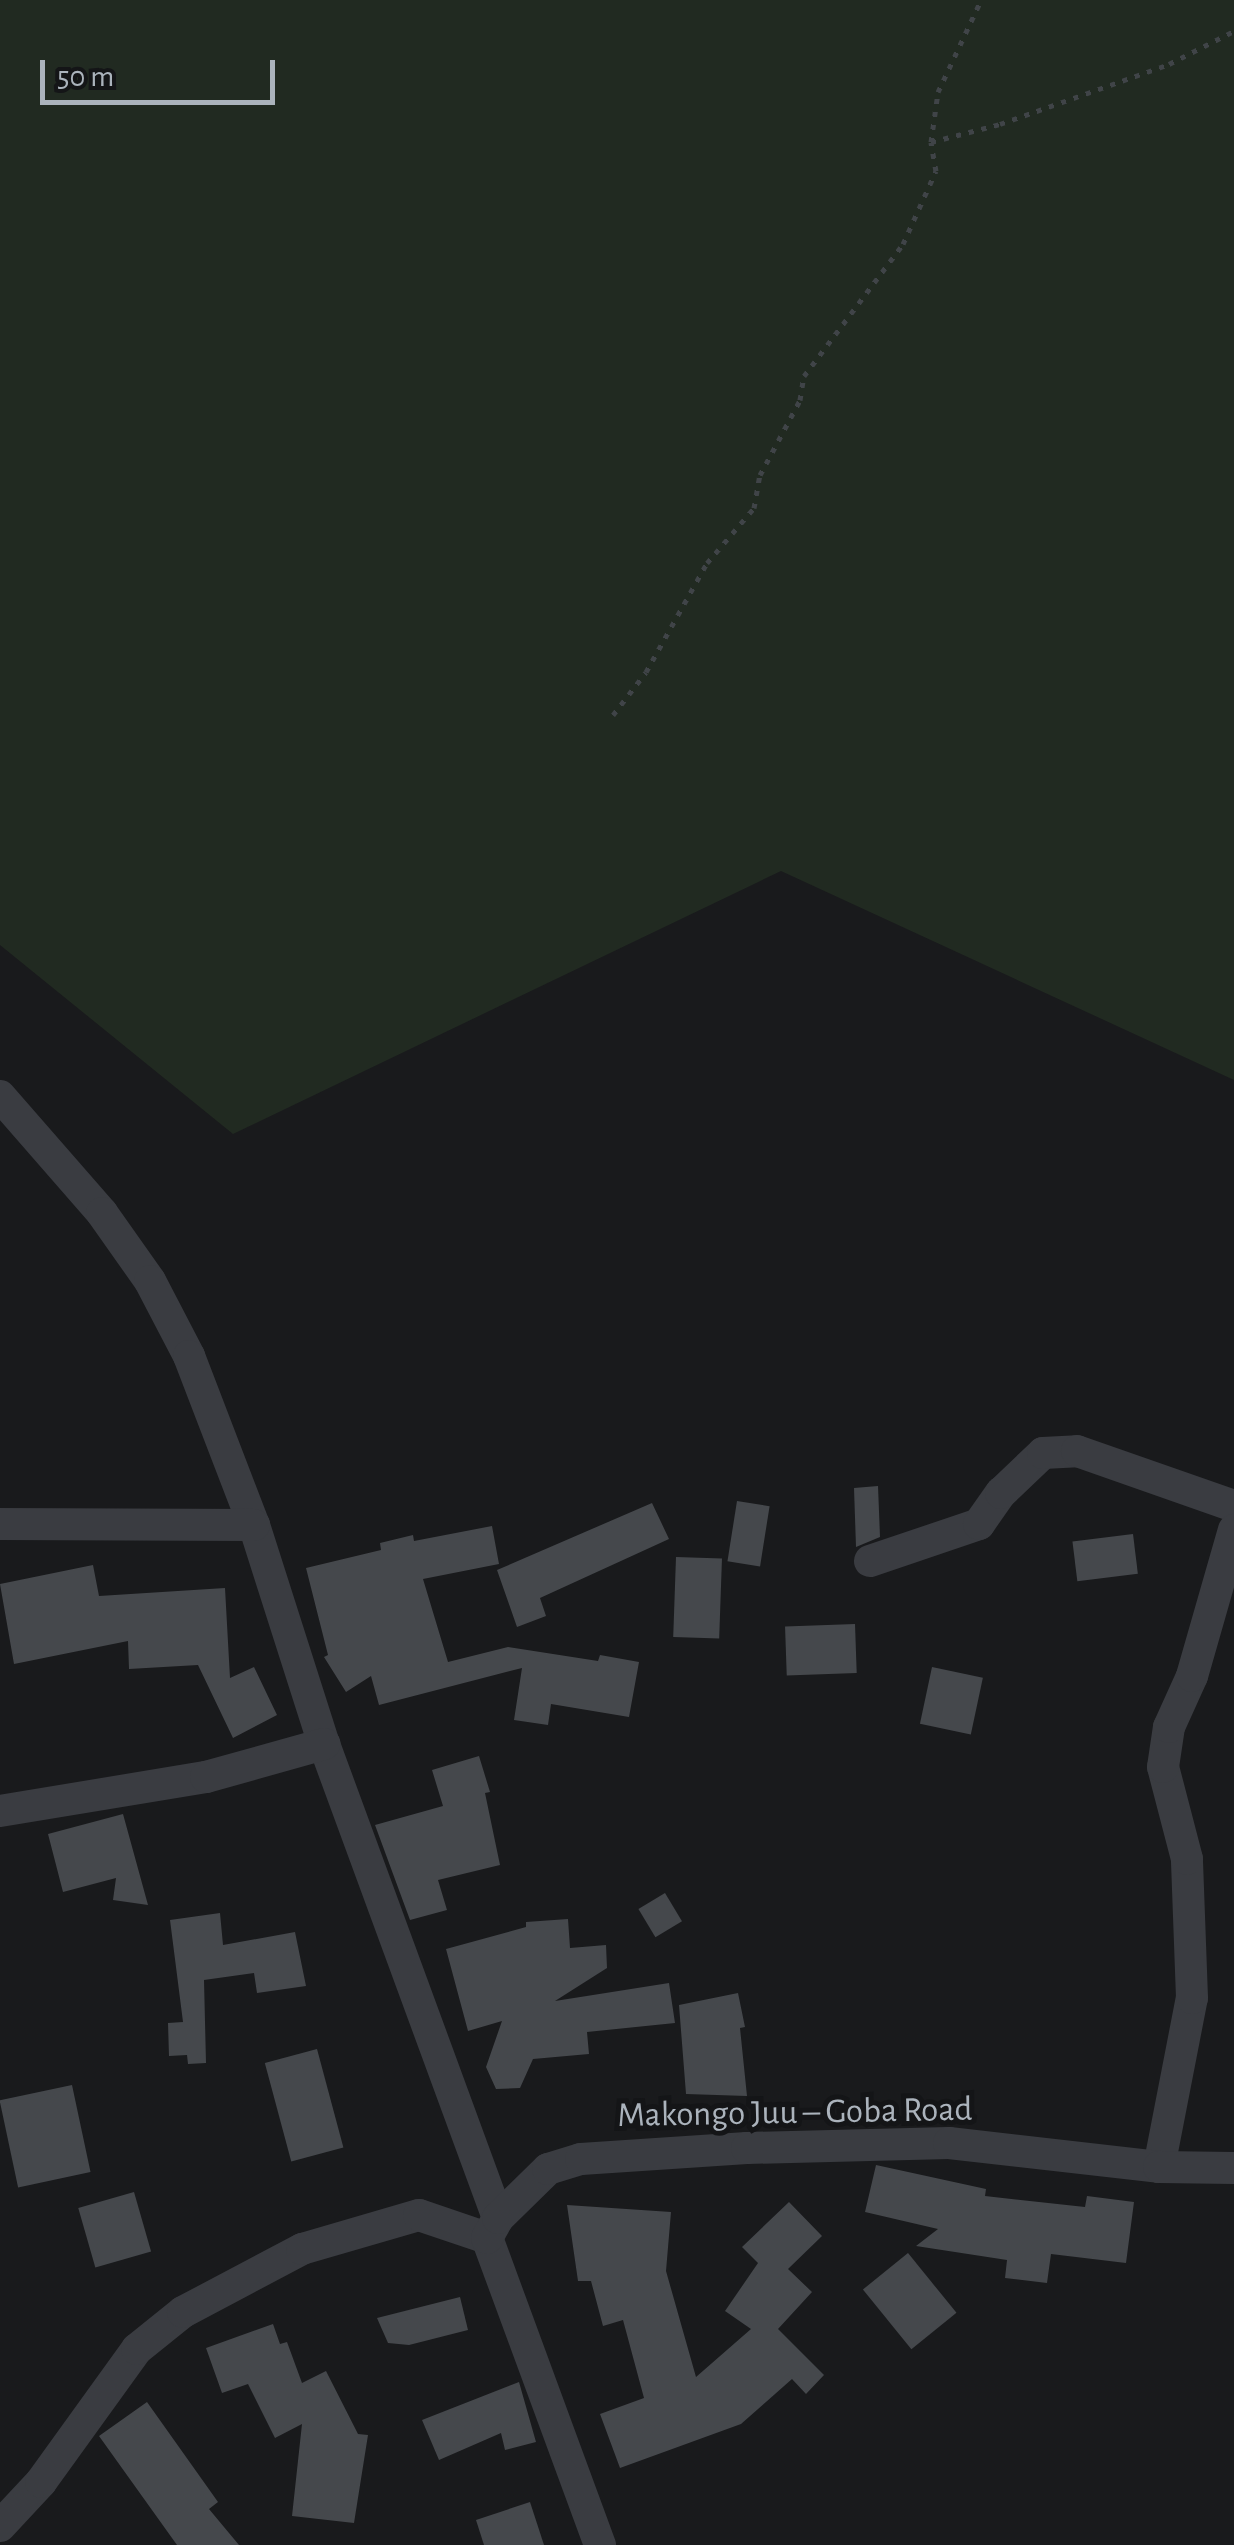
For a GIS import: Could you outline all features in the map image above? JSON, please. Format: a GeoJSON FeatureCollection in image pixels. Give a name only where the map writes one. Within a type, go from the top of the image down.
{"type":"FeatureCollection","features":[{"type":"Feature","properties":{"kind":"street"},"geometry":{"type":"LineString","coordinates":[[0,1096],[102,1213],[150,1281],[190,1356],[254,1525],[324,1744],[600,2545]]}},
{"type":"Feature","properties":{"kind":"street"},"geometry":{"type":"LineString","coordinates":[[870,1561],[980,1524],[1001,1493],[1043,1453],[1077,1451],[1234,1506]]}},
{"type":"Feature","properties":{"kind":"street"},"geometry":{"type":"LineString","coordinates":[[0,1524],[254,1525]]}},
{"type":"Feature","properties":{"kind":"street"},"geometry":{"type":"LineString","coordinates":[[1159,2167],[1192,1998],[1187,1859],[1163,1767],[1168,1727],[1192,1676],[1234,1530]]}},
{"type":"Feature","properties":{"kind":"street"},"geometry":{"type":"LineString","coordinates":[[0,1811],[206,1776],[324,1744]]}},
{"type":"Feature","properties":{"kind":"street","name":"Makongo Juu – Goba Road"},"geometry":{"type":"LineString","coordinates":[[492,2228],[548,2168],[581,2159],[747,2148],[949,2144],[1159,2167],[1234,2168]]}},
{"type":"Feature","properties":{"kind":"street"},"geometry":{"type":"LineString","coordinates":[[0,2526],[41,2482],[137,2348],[183,2312],[302,2249],[419,2214],[492,2228]]}},
{"type":"Feature","properties":{"kind":"path"},"geometry":{"type":"LineString","coordinates":[[613,715],[646,672],[707,563],[754,508],[760,475],[800,400],[804,376],[903,244],[936,171],[931,142],[938,92],[981,0]]}},
{"type":"Feature","properties":{"kind":"path"},"geometry":{"type":"LineString","coordinates":[[931,142],[1000,124],[1169,64],[1234,31]]}},
{"type":"Feature","properties":{"kind":"shaded area"},"geometry":{"type":"Polygon","coordinates":[[[0,0],[1234,0],[1234,1080],[781,871],[233,1134],[0,945],[0,0]]]}},
{"type":"Feature","properties":{"kind":"building"},"geometry":{"type":"Polygon","coordinates":[[[878,1486],[880,1537],[856,1547],[854,1488],[878,1486]]]}},
{"type":"Feature","properties":{"kind":"building"},"geometry":{"type":"Polygon","coordinates":[[[737,1501],[770,1506],[760,1566],[727,1561],[737,1501]]]}},
{"type":"Feature","properties":{"kind":"building"},"geometry":{"type":"Polygon","coordinates":[[[652,1503],[669,1539],[540,1598],[546,1616],[517,1627],[497,1570],[652,1503]]]}},
{"type":"Feature","properties":{"kind":"building"},"geometry":{"type":"Polygon","coordinates":[[[492,1526],[499,1564],[423,1579],[448,1662],[508,1647],[598,1661],[600,1655],[639,1662],[629,1717],[551,1704],[548,1725],[514,1720],[522,1668],[379,1705],[371,1676],[346,1692],[324,1657],[328,1655],[306,1568],[381,1550],[380,1543],[413,1535],[414,1541],[492,1526]]]}},
{"type":"Feature","properties":{"kind":"building"},"geometry":{"type":"Polygon","coordinates":[[[1133,1534],[1138,1574],[1077,1581],[1072,1541],[1133,1534]]]}},
{"type":"Feature","properties":{"kind":"building"},"geometry":{"type":"Polygon","coordinates":[[[676,1557],[722,1559],[719,1639],[673,1637],[676,1557]]]}},
{"type":"Feature","properties":{"kind":"building"},"geometry":{"type":"Polygon","coordinates":[[[93,1565],[99,1596],[225,1588],[230,1678],[254,1667],[277,1715],[233,1738],[198,1665],[129,1669],[128,1641],[14,1664],[0,1584],[93,1565]]]}},
{"type":"Feature","properties":{"kind":"building"},"geometry":{"type":"Polygon","coordinates":[[[855,1624],[857,1673],[787,1675],[785,1626],[855,1624]]]}},
{"type":"Feature","properties":{"kind":"building"},"geometry":{"type":"Polygon","coordinates":[[[932,1667],[983,1678],[971,1735],[920,1724],[932,1667]]]}},
{"type":"Feature","properties":{"kind":"building"},"geometry":{"type":"Polygon","coordinates":[[[479,1756],[490,1792],[485,1793],[500,1865],[438,1880],[447,1910],[410,1920],[375,1825],[443,1806],[432,1770],[479,1756]]]}},
{"type":"Feature","properties":{"kind":"building"},"geometry":{"type":"Polygon","coordinates":[[[123,1814],[148,1905],[113,1900],[116,1878],[63,1892],[48,1834],[123,1814]]]}},
{"type":"Feature","properties":{"kind":"building"},"geometry":{"type":"Polygon","coordinates":[[[665,1893],[682,1921],[655,1937],[638,1909],[665,1893]]]}},
{"type":"Feature","properties":{"kind":"building"},"geometry":{"type":"Polygon","coordinates":[[[220,1913],[223,1945],[295,1932],[306,1986],[257,1993],[254,1973],[204,1980],[206,2063],[188,2064],[187,2055],[169,2056],[168,2023],[183,2022],[170,1920],[220,1913]]]}},
{"type":"Feature","properties":{"kind":"building"},"geometry":{"type":"Polygon","coordinates":[[[568,1919],[570,1948],[606,1945],[607,1968],[555,2001],[669,1983],[675,2023],[587,2032],[589,2054],[533,2059],[520,2088],[496,2089],[486,2067],[502,2021],[468,2031],[446,1949],[526,1927],[526,1922],[568,1919]]]}},
{"type":"Feature","properties":{"kind":"building"},"geometry":{"type":"Polygon","coordinates":[[[738,1993],[745,2027],[740,2028],[747,2096],[686,2094],[679,2005],[738,1993]]]}},
{"type":"Feature","properties":{"kind":"building"},"geometry":{"type":"Polygon","coordinates":[[[317,2049],[343,2148],[291,2162],[265,2063],[317,2049]]]}},
{"type":"Feature","properties":{"kind":"building"},"geometry":{"type":"Polygon","coordinates":[[[72,2085],[91,2172],[18,2187],[0,2100],[72,2085]]]}},
{"type":"Feature","properties":{"kind":"building"},"geometry":{"type":"Polygon","coordinates":[[[876,2165],[986,2189],[985,2196],[1085,2207],[1087,2196],[1134,2202],[1126,2263],[1051,2254],[1047,2283],[1005,2278],[1007,2260],[916,2246],[938,2229],[865,2212],[876,2165]]]}},
{"type":"Feature","properties":{"kind":"building"},"geometry":{"type":"Polygon","coordinates":[[[134,2192],[151,2252],[95,2268],[78,2208],[134,2192]]]}},
{"type":"Feature","properties":{"kind":"building"},"geometry":{"type":"Polygon","coordinates":[[[789,2202],[822,2236],[788,2269],[812,2292],[778,2329],[824,2375],[806,2394],[792,2379],[741,2424],[620,2468],[600,2414],[644,2398],[623,2320],[603,2326],[591,2281],[578,2281],[567,2205],[671,2212],[666,2271],[696,2377],[751,2329],[725,2311],[758,2263],[742,2247],[789,2202]]]}},
{"type":"Feature","properties":{"kind":"building"},"geometry":{"type":"Polygon","coordinates":[[[908,2253],[956,2313],[911,2349],[863,2290],[908,2253]]]}},
{"type":"Feature","properties":{"kind":"building"},"geometry":{"type":"Polygon","coordinates":[[[460,2297],[468,2330],[409,2345],[388,2343],[377,2318],[460,2297]]]}},
{"type":"Feature","properties":{"kind":"building"},"geometry":{"type":"Polygon","coordinates":[[[273,2324],[280,2344],[287,2342],[302,2383],[326,2371],[358,2434],[368,2435],[354,2523],[292,2516],[302,2424],[275,2438],[248,2384],[222,2393],[206,2348],[273,2324]]]}},
{"type":"Feature","properties":{"kind":"building"},"geometry":{"type":"Polygon","coordinates":[[[519,2382],[536,2442],[505,2450],[501,2433],[439,2460],[422,2420],[519,2382]]]}},
{"type":"Feature","properties":{"kind":"building"},"geometry":{"type":"Polygon","coordinates":[[[147,2402],[218,2502],[209,2509],[239,2545],[177,2545],[99,2436],[147,2402]]]}},
{"type":"Feature","properties":{"kind":"building"},"geometry":{"type":"Polygon","coordinates":[[[530,2502],[544,2545],[484,2545],[476,2520],[530,2502]]]}}]}
